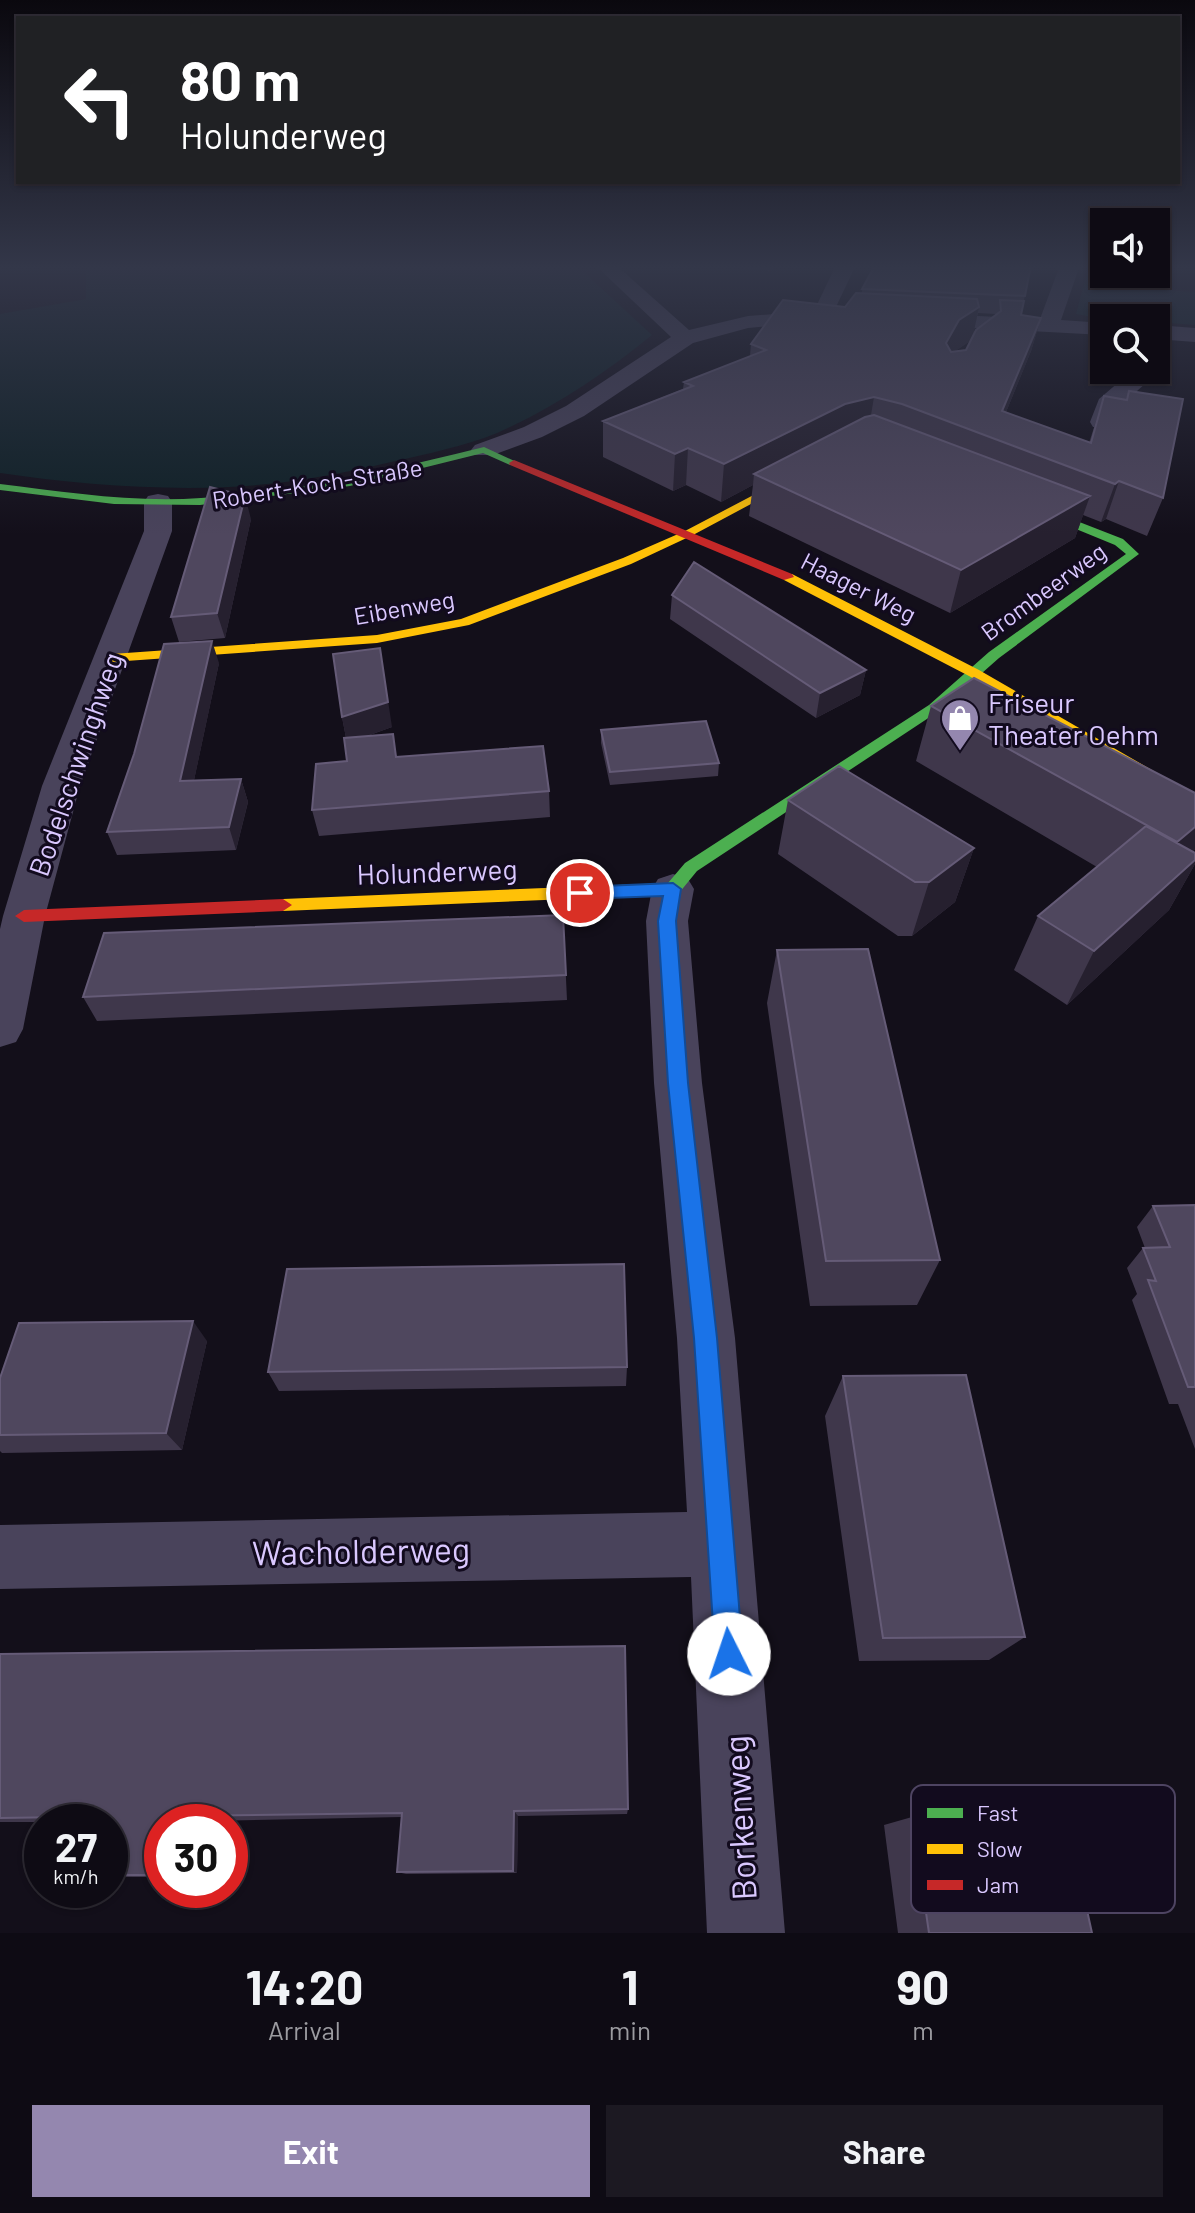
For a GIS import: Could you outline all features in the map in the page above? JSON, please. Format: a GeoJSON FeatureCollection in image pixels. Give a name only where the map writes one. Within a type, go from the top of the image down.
{"type":"FeatureCollection","features":[{"type":"Feature","properties":{"kind":"street","name":"Robert-Koch-Straße"},"geometry":{"type":"LineString","coordinates":[[0,487],[114,501],[158,502],[231,499],[350,483],[424,467],[533,432],[575,411],[659,355]]}},
{"type":"Feature","properties":{"kind":"street"},"geometry":{"type":"LineString","coordinates":[[1102,422],[1108,404],[1131,384]]}},
{"type":"Feature","properties":{"kind":"street","name":"Haager Weg"},"geometry":{"type":"LineString","coordinates":[[484,450],[689,533],[795,580],[974,673],[1195,802]]}},
{"type":"Feature","properties":{"kind":"street"},"geometry":{"type":"LineString","coordinates":[[689,533],[824,461]]}},
{"type":"Feature","properties":{"kind":"street","name":"Brombeerweg"},"geometry":{"type":"LineString","coordinates":[[974,673],[994,655],[1133,554],[1119,542],[1002,495]]}},
{"type":"Feature","properties":{"kind":"street","name":"Bodelschwinghweg"},"geometry":{"type":"LineString","coordinates":[[1,1018],[24,916],[61,786],[158,531],[158,502]]}},
{"type":"Feature","properties":{"kind":"street","name":"Eibenweg"},"geometry":{"type":"LineString","coordinates":[[112,658],[364,640],[423,632],[512,606],[689,533]]}},
{"type":"Feature","properties":{"kind":"street"},"geometry":{"type":"LineString","coordinates":[[673,889],[691,867],[934,708],[974,673]]}},
{"type":"Feature","properties":{"kind":"street","name":"Holunderweg"},"geometry":{"type":"LineString","coordinates":[[24,916],[673,889]]}},
{"type":"Feature","properties":{"kind":"street","name":"Borkenweg"},"geometry":{"type":"LineString","coordinates":[[673,889],[667,921],[678,1083],[706,1338],[746,1933]]}},
{"type":"Feature","properties":{"kind":"street","name":"Wacholderweg"},"geometry":{"type":"LineString","coordinates":[[0,1557],[721,1544]]}},
{"type":"Feature","properties":{"kind":"shaded area"},"geometry":{"type":"Polygon","coordinates":[[[0,355],[626,355],[548,408],[485,438],[315,478],[251,486],[179,488],[69,482],[0,473],[0,355]]]}},
{"type":"Feature","properties":{"kind":"building"},"geometry":{"type":"Polygon","coordinates":[[[753,355],[1025,355],[1002,411],[1091,443],[1104,396],[1127,400],[1129,391],[1183,399],[1163,498],[1119,481],[1115,484],[902,404],[874,397],[845,404],[724,464],[688,448],[675,454],[603,421],[693,386],[684,382],[753,355]]]}},
{"type":"Feature","properties":{"kind":"building"},"geometry":{"type":"Polygon","coordinates":[[[874,415],[1090,496],[961,570],[754,474],[874,415]]]}},
{"type":"Feature","properties":{"kind":"building"},"geometry":{"type":"Polygon","coordinates":[[[210,487],[245,496],[217,613],[171,617],[210,487]]]}},
{"type":"Feature","properties":{"kind":"building"},"geometry":{"type":"Polygon","coordinates":[[[694,562],[866,670],[820,693],[672,595],[694,562]]]}},
{"type":"Feature","properties":{"kind":"building"},"geometry":{"type":"Polygon","coordinates":[[[212,641],[180,781],[241,779],[229,827],[107,832],[134,754],[164,644],[212,641]]]}},
{"type":"Feature","properties":{"kind":"building"},"geometry":{"type":"Polygon","coordinates":[[[380,648],[388,702],[342,717],[333,654],[380,648]]]}},
{"type":"Feature","properties":{"kind":"building"},"geometry":{"type":"Polygon","coordinates":[[[974,678],[1195,793],[1195,827],[1177,842],[931,706],[974,678]]]}},
{"type":"Feature","properties":{"kind":"building"},"geometry":{"type":"Polygon","coordinates":[[[706,721],[719,763],[610,772],[601,730],[706,721]]]}},
{"type":"Feature","properties":{"kind":"building"},"geometry":{"type":"Polygon","coordinates":[[[393,734],[396,757],[543,746],[549,791],[312,810],[316,764],[347,761],[344,738],[393,734]]]}},
{"type":"Feature","properties":{"kind":"building"},"geometry":{"type":"Polygon","coordinates":[[[839,766],[974,848],[929,882],[915,882],[788,800],[839,766]]]}},
{"type":"Feature","properties":{"kind":"building"},"geometry":{"type":"Polygon","coordinates":[[[1146,826],[1195,853],[1195,860],[1094,951],[1038,916],[1146,826]]]}},
{"type":"Feature","properties":{"kind":"building"},"geometry":{"type":"Polygon","coordinates":[[[563,915],[566,975],[83,997],[104,933],[563,915]]]}},
{"type":"Feature","properties":{"kind":"building"},"geometry":{"type":"Polygon","coordinates":[[[868,949],[940,1260],[826,1261],[777,950],[868,949]]]}},
{"type":"Feature","properties":{"kind":"building"},"geometry":{"type":"Polygon","coordinates":[[[1195,1205],[1195,1387],[1188,1387],[1148,1280],[1156,1281],[1143,1248],[1170,1247],[1153,1206],[1195,1205]]]}},
{"type":"Feature","properties":{"kind":"building"},"geometry":{"type":"Polygon","coordinates":[[[624,1264],[627,1367],[268,1372],[287,1269],[624,1264]]]}},
{"type":"Feature","properties":{"kind":"building"},"geometry":{"type":"Polygon","coordinates":[[[193,1321],[166,1433],[0,1435],[0,1378],[19,1323],[193,1321]]]}},
{"type":"Feature","properties":{"kind":"building"},"geometry":{"type":"Polygon","coordinates":[[[966,1375],[1025,1637],[883,1638],[843,1376],[966,1375]]]}},
{"type":"Feature","properties":{"kind":"building"},"geometry":{"type":"Polygon","coordinates":[[[625,1646],[628,1809],[514,1811],[513,1871],[397,1872],[402,1813],[248,1815],[248,1804],[144,1804],[144,1875],[128,1875],[128,1804],[24,1804],[24,1818],[0,1818],[0,1654],[625,1646]]]}},
{"type":"Feature","properties":{"kind":"building"},"geometry":{"type":"Polygon","coordinates":[[[926,1913],[1088,1913],[1092,1933],[929,1933],[926,1913]]]}},
{"type":"Feature","properties":{"kind":"traffic: fast"},"geometry":{"type":"LineString","coordinates":[[0,487],[114,501],[200,502],[350,483],[484,450],[514,463]]}},
{"type":"Feature","properties":{"kind":"traffic: fast"},"geometry":{"type":"LineString","coordinates":[[617,891],[673,889],[691,867],[934,708],[994,655],[1133,554],[1119,542],[1024,504]]}},
{"type":"Feature","properties":{"kind":"traffic: slow"},"geometry":{"type":"LineString","coordinates":[[112,658],[377,639],[464,622],[627,561],[689,533],[805,471]]}},
{"type":"Feature","properties":{"kind":"traffic: slow"},"geometry":{"type":"LineString","coordinates":[[788,577],[974,673],[1195,802]]}},
{"type":"Feature","properties":{"kind":"traffic: slow"},"geometry":{"type":"LineString","coordinates":[[283,905],[617,891]]}},
{"type":"Feature","properties":{"kind":"traffic: jam"},"geometry":{"type":"LineString","coordinates":[[514,463],[788,577]]}},
{"type":"Feature","properties":{"kind":"traffic: jam"},"geometry":{"type":"LineString","coordinates":[[24,916],[283,905]]}},
{"type":"Feature","properties":{"kind":"place","name":"Friseur Theater Oehm"},"geometry":{"type":"Point","coordinates":[960,752]}},
{"type":"Feature","properties":{"kind":"route"},"geometry":{"type":"LineString","coordinates":[[580,893],[673,889],[667,921],[678,1083],[706,1338],[729,1654]]}}]}
